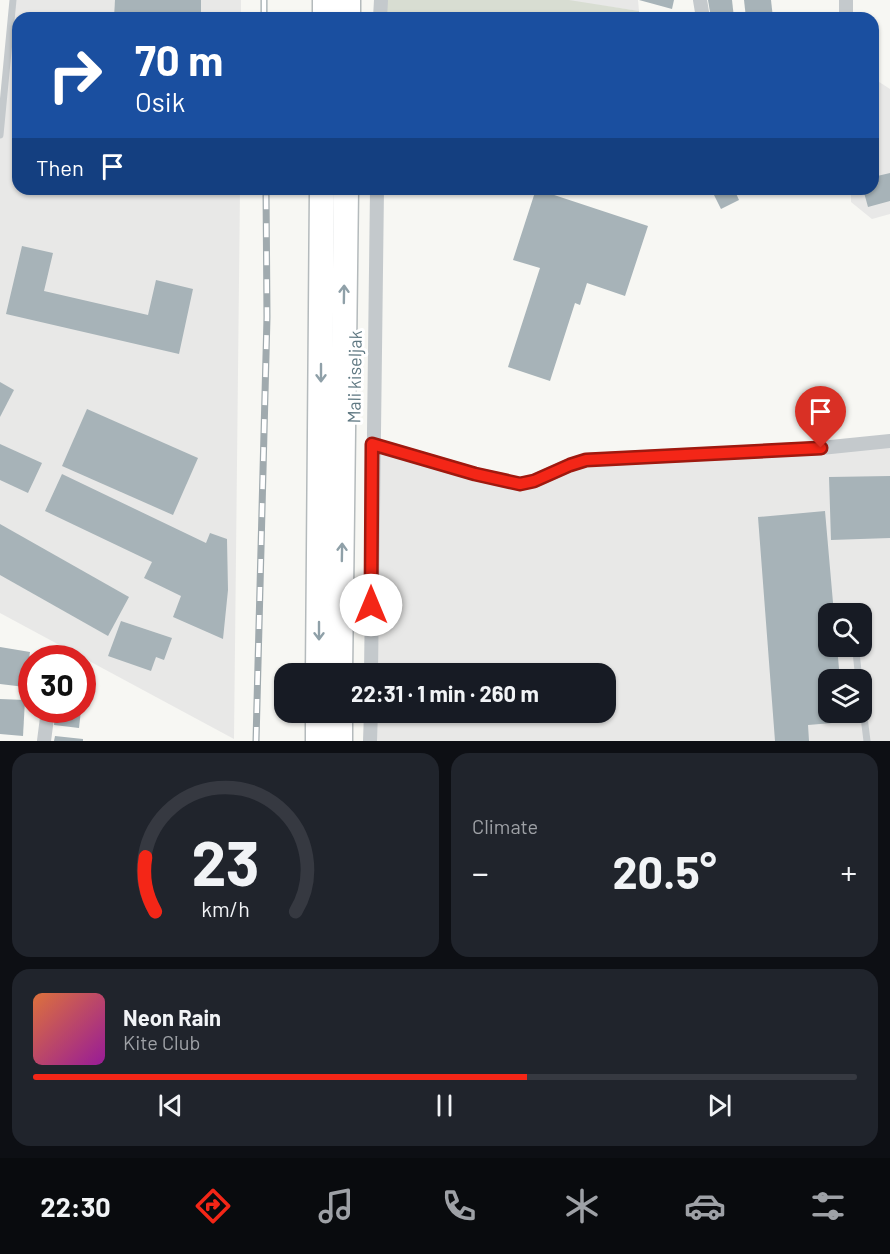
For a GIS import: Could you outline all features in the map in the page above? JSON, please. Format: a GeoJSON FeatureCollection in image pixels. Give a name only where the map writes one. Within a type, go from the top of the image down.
{"type":"FeatureCollection","features":[{"type":"Feature","properties":{"kind":"highway"},"geometry":{"type":"LineString","coordinates":[[318,663],[322,195]]}},
{"type":"Feature","properties":{"kind":"highway"},"geometry":{"type":"LineString","coordinates":[[340,663],[346,195]]}},
{"type":"Feature","properties":{"kind":"highway"},"geometry":{"type":"LineString","coordinates":[[318,723],[318,741]]}},
{"type":"Feature","properties":{"kind":"highway"},"geometry":{"type":"LineString","coordinates":[[340,723],[340,741]]}},
{"type":"Feature","properties":{"kind":"street","name":"Mali kiseljak"},"geometry":{"type":"LineString","coordinates":[[371,663],[376,195]]}},
{"type":"Feature","properties":{"kind":"street"},"geometry":{"type":"LineString","coordinates":[[372,444],[475,474],[520,484],[534,481],[586,460],[821,448],[890,441]]}},
{"type":"Feature","properties":{"kind":"street"},"geometry":{"type":"LineString","coordinates":[[44,741],[46,723]]}},
{"type":"Feature","properties":{"kind":"street"},"geometry":{"type":"LineString","coordinates":[[370,741],[371,723]]}},
{"type":"Feature","properties":{"kind":"lane"},"geometry":{"type":"LineString","coordinates":[[0,135],[13,0]]}},
{"type":"Feature","properties":{"kind":"lane"},"geometry":{"type":"LineString","coordinates":[[865,723],[867,741]]}},
{"type":"Feature","properties":{"kind":"shaded area"},"geometry":{"type":"Polygon","coordinates":[[[13,0],[241,0],[241,12],[12,12],[12,195],[240,195],[234,739],[96,665],[96,645],[59,645],[0,613],[0,135],[13,0]]]}},
{"type":"Feature","properties":{"kind":"shaded area"},"geometry":{"type":"Polygon","coordinates":[[[381,0],[569,0],[639,11],[639,12],[380,12],[381,0]]]}},
{"type":"Feature","properties":{"kind":"shaded area"},"geometry":{"type":"Polygon","coordinates":[[[569,0],[638,0],[639,11],[569,1],[569,0]]]}},
{"type":"Feature","properties":{"kind":"shaded area"},"geometry":{"type":"Polygon","coordinates":[[[879,82],[890,89],[890,214],[872,219],[851,202],[851,195],[879,195],[879,82]]]}},
{"type":"Feature","properties":{"kind":"shaded area"},"geometry":{"type":"Polygon","coordinates":[[[890,441],[890,741],[366,741],[367,723],[616,723],[616,663],[368,663],[372,444],[514,483],[570,465],[890,441]]]}},
{"type":"Feature","properties":{"kind":"building"},"geometry":{"type":"Polygon","coordinates":[[[115,0],[201,0],[201,12],[114,12],[115,0]]]}},
{"type":"Feature","properties":{"kind":"building"},"geometry":{"type":"Polygon","coordinates":[[[639,0],[674,0],[672,9],[639,0]]]}},
{"type":"Feature","properties":{"kind":"building"},"geometry":{"type":"Polygon","coordinates":[[[708,0],[732,0],[733,12],[710,12],[708,0]]]}},
{"type":"Feature","properties":{"kind":"building"},"geometry":{"type":"Polygon","coordinates":[[[744,0],[771,0],[772,12],[745,12],[744,0]]]}},
{"type":"Feature","properties":{"kind":"building"},"geometry":{"type":"Polygon","coordinates":[[[890,173],[890,201],[868,207],[865,195],[879,195],[879,176],[890,173]]]}},
{"type":"Feature","properties":{"kind":"building"},"geometry":{"type":"Polygon","coordinates":[[[534,195],[554,195],[648,226],[625,296],[587,283],[580,305],[575,303],[550,381],[508,367],[540,268],[513,260],[534,195]]]}},
{"type":"Feature","properties":{"kind":"building"},"geometry":{"type":"Polygon","coordinates":[[[714,195],[737,195],[739,200],[721,209],[714,195]]]}},
{"type":"Feature","properties":{"kind":"building"},"geometry":{"type":"Polygon","coordinates":[[[22,246],[53,253],[44,291],[148,315],[156,280],[193,289],[179,354],[6,314],[22,246]]]}},
{"type":"Feature","properties":{"kind":"building"},"geometry":{"type":"Polygon","coordinates":[[[0,382],[14,390],[0,417],[0,382]]]}},
{"type":"Feature","properties":{"kind":"building"},"geometry":{"type":"Polygon","coordinates":[[[87,409],[198,458],[173,515],[62,466],[87,409]]]}},
{"type":"Feature","properties":{"kind":"building"},"geometry":{"type":"Polygon","coordinates":[[[0,444],[42,463],[28,493],[0,480],[0,444]]]}},
{"type":"Feature","properties":{"kind":"building"},"geometry":{"type":"Polygon","coordinates":[[[62,474],[206,543],[210,533],[227,539],[228,590],[223,639],[173,617],[181,596],[144,578],[152,562],[45,511],[62,474]]]}},
{"type":"Feature","properties":{"kind":"building"},"geometry":{"type":"Polygon","coordinates":[[[890,476],[890,538],[831,540],[829,477],[890,476]]]}},
{"type":"Feature","properties":{"kind":"building"},"geometry":{"type":"Polygon","coordinates":[[[825,511],[833,603],[818,603],[818,657],[838,657],[839,669],[818,669],[818,723],[832,723],[808,725],[809,741],[775,741],[758,517],[825,511]]]}},
{"type":"Feature","properties":{"kind":"building"},"geometry":{"type":"Polygon","coordinates":[[[0,524],[129,597],[108,636],[0,575],[0,524]]]}},
{"type":"Feature","properties":{"kind":"building"},"geometry":{"type":"Polygon","coordinates":[[[121,621],[172,638],[164,660],[156,657],[151,671],[108,656],[121,621]]]}},
{"type":"Feature","properties":{"kind":"building"},"geometry":{"type":"Polygon","coordinates":[[[0,647],[18,650],[18,686],[0,684],[0,647]]]}},
{"type":"Feature","properties":{"kind":"building"},"geometry":{"type":"Polygon","coordinates":[[[0,699],[18,700],[18,723],[24,723],[23,736],[0,734],[0,699]]]}},
{"type":"Feature","properties":{"kind":"building"},"geometry":{"type":"Polygon","coordinates":[[[54,723],[80,723],[79,728],[54,725],[54,723]]]}},
{"type":"Feature","properties":{"kind":"building"},"geometry":{"type":"Polygon","coordinates":[[[55,736],[83,739],[83,741],[54,741],[55,736]]]}},
{"type":"Feature","properties":{"kind":"railway"},"geometry":{"type":"LineString","coordinates":[[264,0],[264,12]]}},
{"type":"Feature","properties":{"kind":"railway"},"geometry":{"type":"LineString","coordinates":[[256,741],[267,317],[266,195]]}},
{"type":"Feature","properties":{"kind":"route"},"geometry":{"type":"LineString","coordinates":[[371,605],[372,444],[475,474],[520,484],[534,481],[586,460],[821,448]]}}]}
